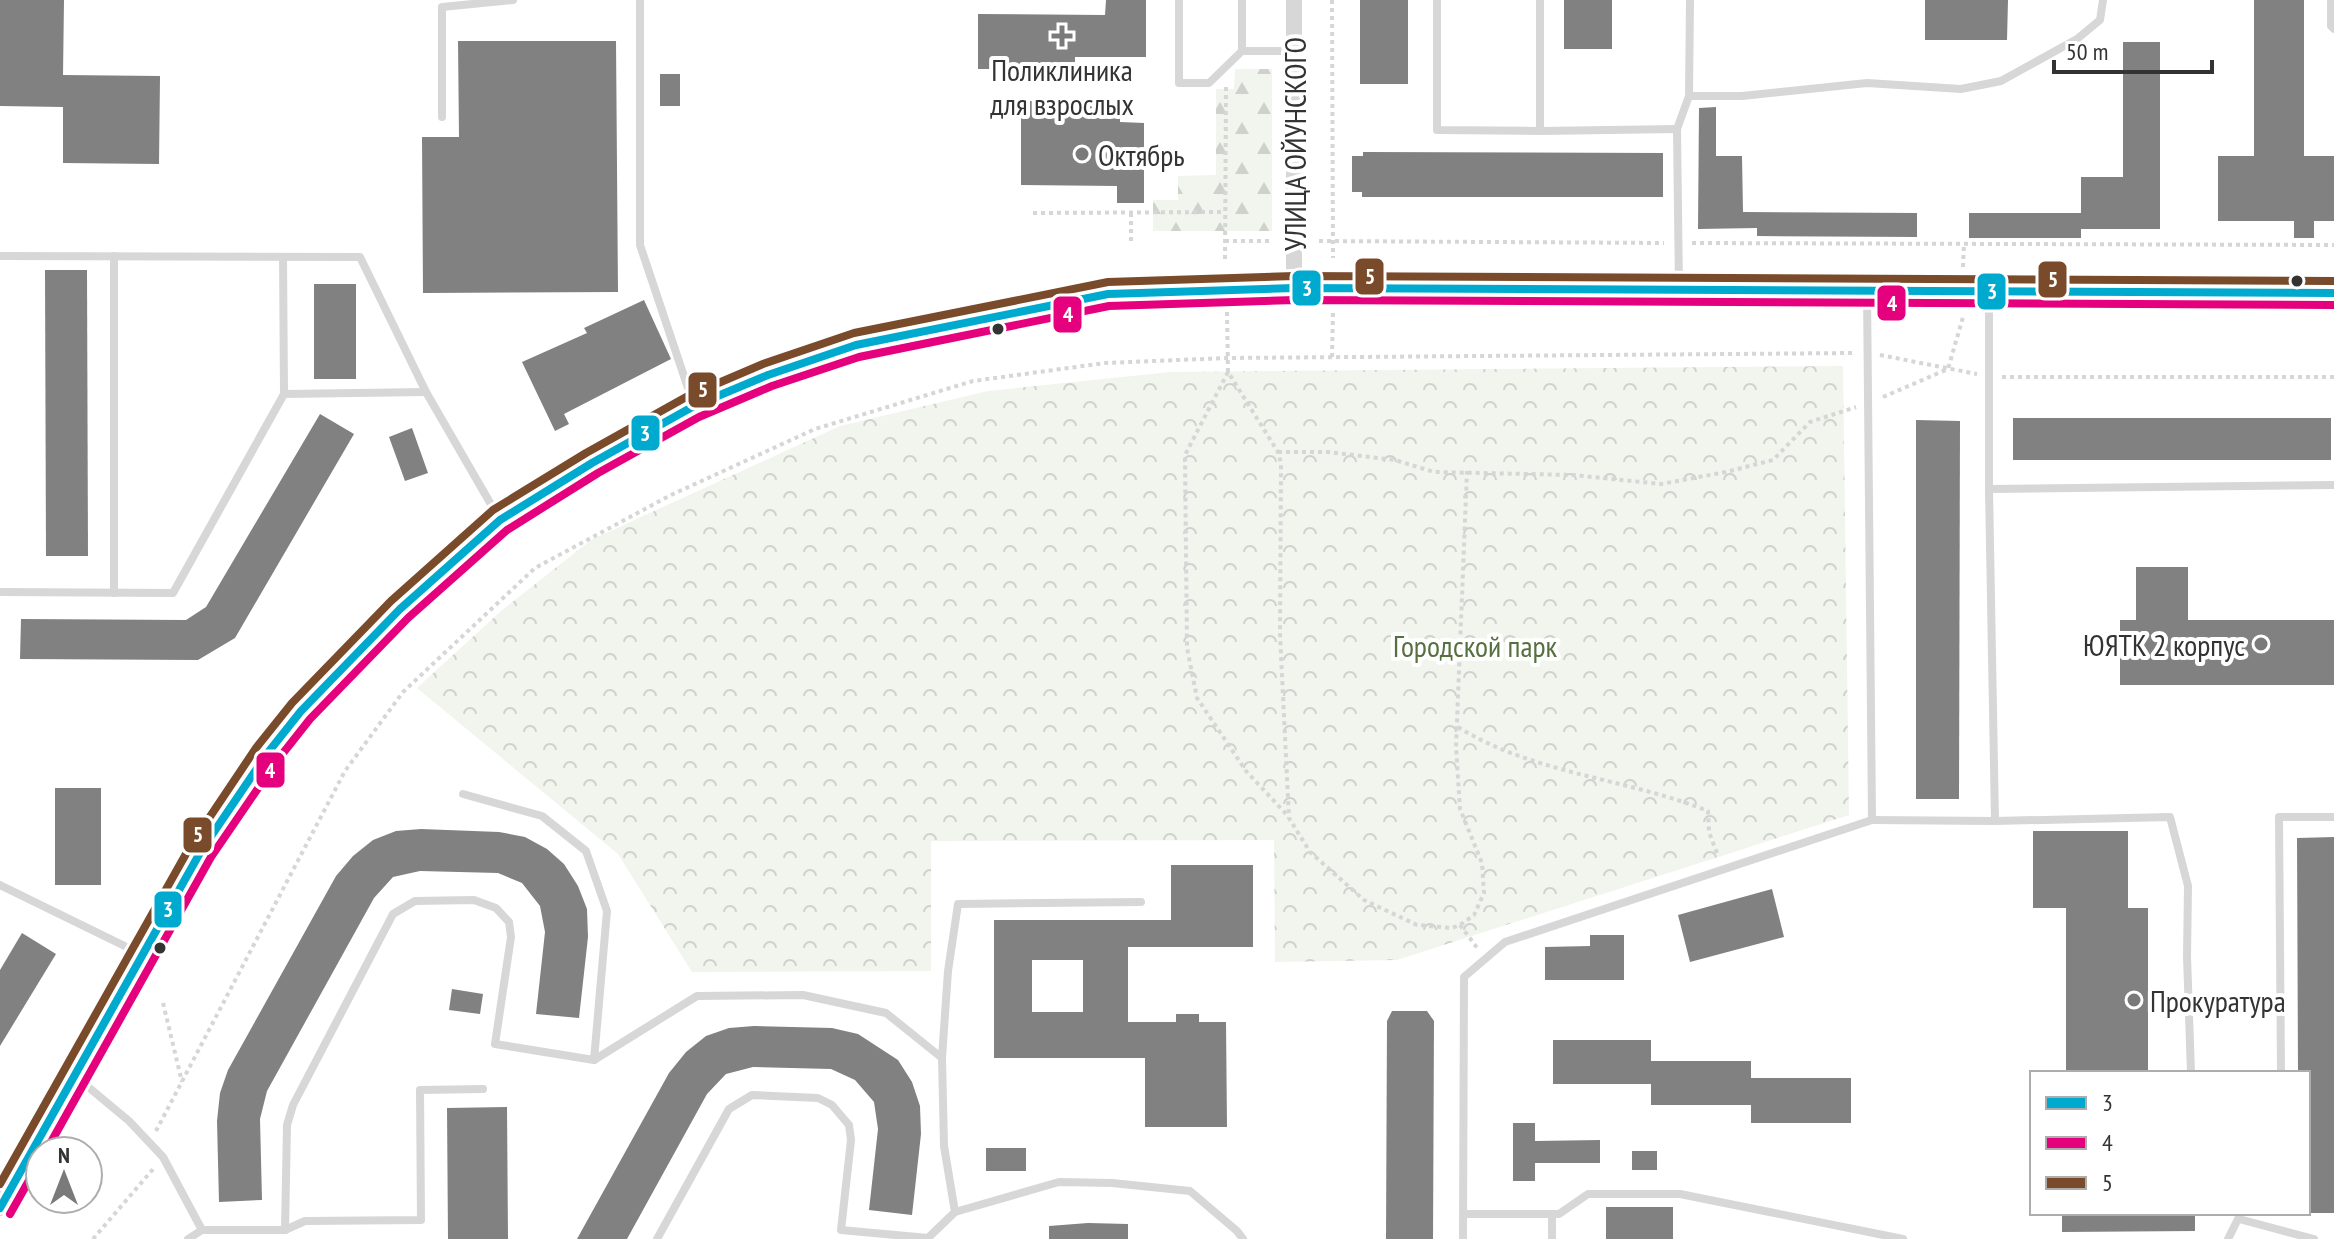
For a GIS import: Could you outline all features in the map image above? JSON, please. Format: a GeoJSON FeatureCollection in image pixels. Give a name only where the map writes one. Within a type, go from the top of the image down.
{"type":"FeatureCollection","features":[{"type":"Feature","properties":{"kind":"street","name":"УЛИЦА ОЙУНСКОГО"},"geometry":{"type":"LineString","coordinates":[[1294,0],[1294,288]]}},
{"type":"Feature","properties":{"kind":"street"},"geometry":{"type":"LineString","coordinates":[[0,1208],[201,851],[266,755],[301,711],[400,609],[500,520],[592,463],[694,406],[768,375],[856,345],[1108,294],[1294,288],[2334,293]]}},
{"type":"Feature","properties":{"kind":"lane"},"geometry":{"type":"LineString","coordinates":[[442,117],[442,7],[513,0]]}},
{"type":"Feature","properties":{"kind":"lane"},"geometry":{"type":"LineString","coordinates":[[640,0],[640,245],[694,406]]}},
{"type":"Feature","properties":{"kind":"lane"},"geometry":{"type":"LineString","coordinates":[[1179,0],[1179,83],[1209,83],[1242,51],[1294,51]]}},
{"type":"Feature","properties":{"kind":"lane"},"geometry":{"type":"LineString","coordinates":[[1242,0],[1242,51]]}},
{"type":"Feature","properties":{"kind":"lane"},"geometry":{"type":"LineString","coordinates":[[1437,0],[1437,130],[1677,129]]}},
{"type":"Feature","properties":{"kind":"lane"},"geometry":{"type":"LineString","coordinates":[[1540,0],[1540,131]]}},
{"type":"Feature","properties":{"kind":"lane"},"geometry":{"type":"LineString","coordinates":[[1679,290],[1677,129],[1689,96],[1690,0]]}},
{"type":"Feature","properties":{"kind":"lane"},"geometry":{"type":"LineString","coordinates":[[1689,96],[1742,96],[1867,83],[1961,89],[2001,81],[2077,39],[2100,20],[2103,0]]}},
{"type":"Feature","properties":{"kind":"lane"},"geometry":{"type":"LineString","coordinates":[[2331,0],[2331,26],[2334,29]]}},
{"type":"Feature","properties":{"kind":"lane"},"geometry":{"type":"LineString","coordinates":[[0,256],[360,257],[426,392],[500,520]]}},
{"type":"Feature","properties":{"kind":"lane"},"geometry":{"type":"LineString","coordinates":[[114,256],[114,593]]}},
{"type":"Feature","properties":{"kind":"lane"},"geometry":{"type":"LineString","coordinates":[[0,592],[173,593],[284,394],[283,257]]}},
{"type":"Feature","properties":{"kind":"lane"},"geometry":{"type":"LineString","coordinates":[[1867,291],[1872,820]]}},
{"type":"Feature","properties":{"kind":"lane"},"geometry":{"type":"LineString","coordinates":[[1989,291],[1995,821]]}},
{"type":"Feature","properties":{"kind":"lane"},"geometry":{"type":"LineString","coordinates":[[284,394],[426,392]]}},
{"type":"Feature","properties":{"kind":"lane"},"geometry":{"type":"LineString","coordinates":[[1989,489],[2334,485]]}},
{"type":"Feature","properties":{"kind":"lane"},"geometry":{"type":"LineString","coordinates":[[463,794],[542,816],[586,851],[607,911],[594,1060]]}},
{"type":"Feature","properties":{"kind":"lane"},"geometry":{"type":"LineString","coordinates":[[1463,1239],[1464,977],[1505,942],[1872,820],[2170,817],[2188,886],[2191,1071]]}},
{"type":"Feature","properties":{"kind":"lane"},"geometry":{"type":"LineString","coordinates":[[2281,1071],[2279,817],[2334,817]]}},
{"type":"Feature","properties":{"kind":"lane"},"geometry":{"type":"LineString","coordinates":[[0,885],[144,956]]}},
{"type":"Feature","properties":{"kind":"lane"},"geometry":{"type":"LineString","coordinates":[[285,1230],[287,1125],[293,1105],[393,914],[415,901],[474,900],[496,908],[509,922],[511,937],[495,1044],[594,1060],[697,996],[803,995],[886,1013],[942,1058]]}},
{"type":"Feature","properties":{"kind":"lane"},"geometry":{"type":"LineString","coordinates":[[955,1212],[944,1146],[942,1058],[948,971],[958,904],[1141,902]]}},
{"type":"Feature","properties":{"kind":"lane"},"geometry":{"type":"LineString","coordinates":[[75,1076],[129,1121],[163,1157],[202,1230]]}},
{"type":"Feature","properties":{"kind":"lane"},"geometry":{"type":"LineString","coordinates":[[188,1239],[202,1230],[285,1230],[305,1221],[421,1220],[420,1090],[483,1089]]}},
{"type":"Feature","properties":{"kind":"lane"},"geometry":{"type":"LineString","coordinates":[[657,1239],[729,1109],[752,1095],[818,1098],[832,1105],[849,1125],[851,1140],[841,1230],[928,1238],[955,1212],[1059,1182],[1112,1183],[1190,1191],[1243,1239]]}},
{"type":"Feature","properties":{"kind":"lane"},"geometry":{"type":"LineString","coordinates":[[1463,1214],[1559,1214],[1588,1194],[1680,1194],[1903,1239]]}},
{"type":"Feature","properties":{"kind":"lane"},"geometry":{"type":"LineString","coordinates":[[1552,1214],[1552,1239]]}},
{"type":"Feature","properties":{"kind":"lane"},"geometry":{"type":"LineString","coordinates":[[2228,1239],[2240,1216],[2314,1239]]}},
{"type":"Feature","properties":{"kind":"path"},"geometry":{"type":"LineString","coordinates":[[1332,0],[1333,258]]}},
{"type":"Feature","properties":{"kind":"path"},"geometry":{"type":"LineString","coordinates":[[1225,259],[1226,66]]}},
{"type":"Feature","properties":{"kind":"path"},"geometry":{"type":"LineString","coordinates":[[1033,213],[1225,212]]}},
{"type":"Feature","properties":{"kind":"path"},"geometry":{"type":"LineString","coordinates":[[1131,213],[1131,245]]}},
{"type":"Feature","properties":{"kind":"path"},"geometry":{"type":"LineString","coordinates":[[1225,241],[1272,241]]}},
{"type":"Feature","properties":{"kind":"path"},"geometry":{"type":"LineString","coordinates":[[1319,241],[2334,245]]}},
{"type":"Feature","properties":{"kind":"path"},"geometry":{"type":"LineString","coordinates":[[1963,267],[1964,243]]}},
{"type":"Feature","properties":{"kind":"path"},"geometry":{"type":"LineString","coordinates":[[1227,312],[1228,372],[1185,455],[1187,648],[1197,698],[1246,771],[1289,818],[1310,852],[1364,900],[1417,925],[1452,928],[1474,915],[1484,893],[1482,863],[1460,809],[1457,726],[1467,471]]}},
{"type":"Feature","properties":{"kind":"path"},"geometry":{"type":"LineString","coordinates":[[1332,357],[1333,313]]}},
{"type":"Feature","properties":{"kind":"path"},"geometry":{"type":"LineString","coordinates":[[1948,369],[1963,317]]}},
{"type":"Feature","properties":{"kind":"path"},"geometry":{"type":"LineString","coordinates":[[93,1239],[163,1157],[156,1129],[345,771],[403,692],[535,568],[671,495],[829,425],[973,381],[1105,363],[1228,358],[1868,353],[1989,377],[2334,377]]}},
{"type":"Feature","properties":{"kind":"path"},"geometry":{"type":"LineString","coordinates":[[1278,452],[1328,452],[1395,460],[1434,472],[1573,475],[1661,484],[1773,460],[1810,422],[1868,403],[1948,369]]}},
{"type":"Feature","properties":{"kind":"path"},"geometry":{"type":"LineString","coordinates":[[1228,372],[1278,452],[1281,463],[1280,634],[1289,818]]}},
{"type":"Feature","properties":{"kind":"path"},"geometry":{"type":"LineString","coordinates":[[1457,726],[1485,744],[1518,756],[1658,793],[1708,811],[1709,832],[1722,870]]}},
{"type":"Feature","properties":{"kind":"path"},"geometry":{"type":"LineString","coordinates":[[1460,925],[1485,959]]}},
{"type":"Feature","properties":{"kind":"path"},"geometry":{"type":"LineString","coordinates":[[163,1003],[182,1083]]}},
{"type":"Feature","properties":{"kind":"green space"},"geometry":{"type":"Polygon","coordinates":[[[1235,69],[1272,69],[1272,231],[1153,231],[1153,200],[1178,200],[1178,176],[1216,175],[1216,89],[1234,89],[1235,69]]]}},
{"type":"Feature","properties":{"kind":"green space","name":"Городской парк"},"geometry":{"type":"Polygon","coordinates":[[[1843,366],[1849,815],[1397,960],[1275,962],[1274,840],[931,841],[931,971],[692,972],[618,854],[417,688],[501,611],[591,540],[840,426],[988,391],[1171,372],[1843,366]]]}},
{"type":"Feature","properties":{"kind":"building"},"geometry":{"type":"Polygon","coordinates":[[[0,0],[64,0],[63,75],[160,76],[159,164],[63,163],[63,107],[0,106],[0,0]]]}},
{"type":"Feature","properties":{"kind":"building","name":"Поликлиника для взрослых"},"geometry":{"type":"Polygon","coordinates":[[[1106,0],[1146,0],[1146,57],[1075,57],[1075,69],[978,69],[978,14],[1105,15],[1106,0]]]}},
{"type":"Feature","properties":{"kind":"building"},"geometry":{"type":"Polygon","coordinates":[[[1360,0],[1408,0],[1408,84],[1360,84],[1360,0]]]}},
{"type":"Feature","properties":{"kind":"building"},"geometry":{"type":"Polygon","coordinates":[[[1564,0],[1612,0],[1612,49],[1564,49],[1564,0]]]}},
{"type":"Feature","properties":{"kind":"building"},"geometry":{"type":"Polygon","coordinates":[[[1925,0],[2008,0],[2007,40],[1925,40],[1925,0]]]}},
{"type":"Feature","properties":{"kind":"building"},"geometry":{"type":"Polygon","coordinates":[[[2254,0],[2304,0],[2304,156],[2334,156],[2334,221],[2314,221],[2314,238],[2294,238],[2294,221],[2218,221],[2218,156],[2254,156],[2254,0]]]}},
{"type":"Feature","properties":{"kind":"building"},"geometry":{"type":"Polygon","coordinates":[[[458,41],[616,41],[618,292],[423,293],[422,137],[459,137],[458,41]]]}},
{"type":"Feature","properties":{"kind":"building"},"geometry":{"type":"Polygon","coordinates":[[[2123,42],[2160,42],[2160,229],[2081,229],[2081,238],[1969,238],[1969,213],[2081,213],[2081,177],[2123,177],[2123,42]]]}},
{"type":"Feature","properties":{"kind":"building"},"geometry":{"type":"Polygon","coordinates":[[[660,74],[680,74],[680,106],[660,106],[660,74]]]}},
{"type":"Feature","properties":{"kind":"building","name":"Октябрь"},"geometry":{"type":"Polygon","coordinates":[[[1021,101],[1120,101],[1120,122],[1144,123],[1144,203],[1117,203],[1117,186],[1021,185],[1021,101]]]}},
{"type":"Feature","properties":{"kind":"building"},"geometry":{"type":"Polygon","coordinates":[[[1716,107],[1716,156],[1742,156],[1743,212],[1917,213],[1917,237],[1757,236],[1757,228],[1698,229],[1699,108],[1716,107]]]}},
{"type":"Feature","properties":{"kind":"building"},"geometry":{"type":"Polygon","coordinates":[[[1363,152],[1663,153],[1663,197],[1362,197],[1362,192],[1352,192],[1352,156],[1363,156],[1363,152]]]}},
{"type":"Feature","properties":{"kind":"building"},"geometry":{"type":"Polygon","coordinates":[[[45,270],[87,270],[88,556],[46,556],[45,270]]]}},
{"type":"Feature","properties":{"kind":"building"},"geometry":{"type":"Polygon","coordinates":[[[314,284],[356,284],[356,379],[314,379],[314,284]]]}},
{"type":"Feature","properties":{"kind":"building"},"geometry":{"type":"Polygon","coordinates":[[[644,300],[671,359],[564,414],[569,424],[555,431],[522,362],[587,333],[584,328],[644,300]]]}},
{"type":"Feature","properties":{"kind":"building"},"geometry":{"type":"Polygon","coordinates":[[[320,414],[354,434],[235,638],[198,660],[20,659],[21,619],[186,620],[206,607],[320,414]]]}},
{"type":"Feature","properties":{"kind":"building"},"geometry":{"type":"Polygon","coordinates":[[[2013,418],[2331,418],[2331,460],[2013,460],[2013,418]]]}},
{"type":"Feature","properties":{"kind":"building"},"geometry":{"type":"Polygon","coordinates":[[[1916,420],[1960,421],[1959,799],[1916,799],[1916,420]]]}},
{"type":"Feature","properties":{"kind":"building"},"geometry":{"type":"Polygon","coordinates":[[[412,428],[428,473],[405,481],[389,437],[412,428]]]}},
{"type":"Feature","properties":{"kind":"building"},"geometry":{"type":"Polygon","coordinates":[[[2136,567],[2188,567],[2188,620],[2334,620],[2334,685],[2120,685],[2120,620],[2136,620],[2136,567]]]}},
{"type":"Feature","properties":{"kind":"building"},"geometry":{"type":"Polygon","coordinates":[[[55,788],[101,788],[101,885],[55,885],[55,788]]]}},
{"type":"Feature","properties":{"kind":"building"},"geometry":{"type":"Polygon","coordinates":[[[396,831],[499,832],[525,837],[547,849],[564,864],[578,886],[587,909],[588,937],[579,1018],[536,1014],[545,932],[540,906],[522,883],[498,873],[420,871],[393,877],[374,898],[267,1091],[260,1119],[262,1200],[219,1202],[217,1121],[220,1093],[228,1070],[336,876],[353,856],[373,840],[396,831]]]}},
{"type":"Feature","properties":{"kind":"building"},"geometry":{"type":"Polygon","coordinates":[[[2033,831],[2128,831],[2128,908],[2148,908],[2148,1071],[2066,1071],[2066,908],[2033,908],[2033,831]]]}},
{"type":"Feature","properties":{"kind":"building"},"geometry":{"type":"Polygon","coordinates":[[[2334,837],[2334,1213],[2310,1213],[2310,1071],[2298,1071],[2297,838],[2334,837]]]}},
{"type":"Feature","properties":{"kind":"building"},"geometry":{"type":"Polygon","coordinates":[[[1171,865],[1253,865],[1253,947],[1128,947],[1128,1022],[1176,1022],[1176,1014],[1199,1014],[1199,1022],[1226,1022],[1227,1127],[1145,1127],[1145,1058],[994,1058],[994,920],[1171,920],[1171,865]],[[1032,960],[1032,1012],[1083,1012],[1083,960],[1032,960]]]}},
{"type":"Feature","properties":{"kind":"building"},"geometry":{"type":"Polygon","coordinates":[[[1772,889],[1784,937],[1690,962],[1678,915],[1772,889]]]}},
{"type":"Feature","properties":{"kind":"building"},"geometry":{"type":"Polygon","coordinates":[[[22,933],[56,954],[0,1046],[0,970],[22,933]]]}},
{"type":"Feature","properties":{"kind":"building"},"geometry":{"type":"Polygon","coordinates":[[[1590,935],[1624,935],[1624,980],[1545,980],[1545,947],[1590,946],[1590,935]]]}},
{"type":"Feature","properties":{"kind":"building"},"geometry":{"type":"Polygon","coordinates":[[[452,989],[483,994],[480,1014],[449,1010],[452,989]]]}},
{"type":"Feature","properties":{"kind":"building"},"geometry":{"type":"Polygon","coordinates":[[[1392,1011],[1427,1011],[1434,1021],[1433,1239],[1386,1239],[1387,1021],[1392,1011]]]}},
{"type":"Feature","properties":{"kind":"building"},"geometry":{"type":"Polygon","coordinates":[[[729,1028],[832,1028],[858,1034],[898,1060],[912,1082],[920,1106],[921,1134],[912,1215],[869,1210],[878,1129],[874,1102],[855,1080],[831,1069],[753,1067],[726,1074],[707,1094],[627,1239],[577,1239],[669,1073],[686,1052],[706,1036],[729,1028]]]}},
{"type":"Feature","properties":{"kind":"building"},"geometry":{"type":"Polygon","coordinates":[[[1553,1040],[1651,1040],[1651,1061],[1751,1061],[1751,1078],[1851,1078],[1851,1123],[1751,1123],[1751,1105],[1651,1105],[1651,1084],[1553,1084],[1553,1040]]]}},
{"type":"Feature","properties":{"kind":"building"},"geometry":{"type":"Polygon","coordinates":[[[507,1107],[508,1239],[448,1239],[447,1108],[507,1107]]]}},
{"type":"Feature","properties":{"kind":"building"},"geometry":{"type":"Polygon","coordinates":[[[1513,1123],[1535,1123],[1535,1141],[1600,1140],[1600,1163],[1535,1163],[1535,1181],[1513,1181],[1513,1123]]]}},
{"type":"Feature","properties":{"kind":"building"},"geometry":{"type":"Polygon","coordinates":[[[986,1148],[1026,1148],[1026,1171],[986,1171],[986,1148]]]}},
{"type":"Feature","properties":{"kind":"building"},"geometry":{"type":"Polygon","coordinates":[[[1632,1151],[1657,1151],[1657,1170],[1632,1170],[1632,1151]]]}},
{"type":"Feature","properties":{"kind":"building"},"geometry":{"type":"Polygon","coordinates":[[[1606,1207],[1673,1207],[1673,1239],[1606,1239],[1606,1207]]]}},
{"type":"Feature","properties":{"kind":"building"},"geometry":{"type":"Polygon","coordinates":[[[2062,1215],[2195,1215],[2195,1231],[2062,1232],[2062,1215]]]}},
{"type":"Feature","properties":{"kind":"building"},"geometry":{"type":"Polygon","coordinates":[[[1128,1224],[1128,1239],[1049,1239],[1049,1226],[1128,1224]]]}},
{"type":"Feature","properties":{"kind":"transit line","name":"5"},"geometry":{"type":"LineString","coordinates":[[0,1184],[191,845],[256,748],[292,703],[391,601],[493,510],[688,396],[763,364],[854,333],[1108,282],[1294,276],[2334,281]]}},
{"type":"Feature","properties":{"kind":"transit line","name":"3"},"geometry":{"type":"LineString","coordinates":[[0,1208],[201,851],[266,755],[301,711],[400,609],[500,520],[592,463],[694,406],[768,375],[856,345],[1108,294],[1294,288],[2334,293]]}},
{"type":"Feature","properties":{"kind":"transit line","name":"4"},"geometry":{"type":"LineString","coordinates":[[55,1135],[211,857],[276,762],[310,719],[408,618],[507,530],[598,473],[699,417],[772,386],[859,357],[1109,306],[1294,300],[2334,305]]}},
{"type":"Feature","properties":{"kind":"transit line","name":"4"},"geometry":{"type":"LineString","coordinates":[[10,1214],[24,1189]]}},
{"type":"Feature","properties":{"kind":"place","name":"Поликлиника для взрослых"},"geometry":{"type":"Point","coordinates":[1062,36]}},
{"type":"Feature","properties":{"kind":"place","name":"Октябрь"},"geometry":{"type":"Point","coordinates":[1082,154]}},
{"type":"Feature","properties":{"kind":"place","name":"ЮЯТК 2 корпус"},"geometry":{"type":"Point","coordinates":[2261,644]}},
{"type":"Feature","properties":{"kind":"place","name":"Прокуратура"},"geometry":{"type":"Point","coordinates":[2134,1000]}}]}
